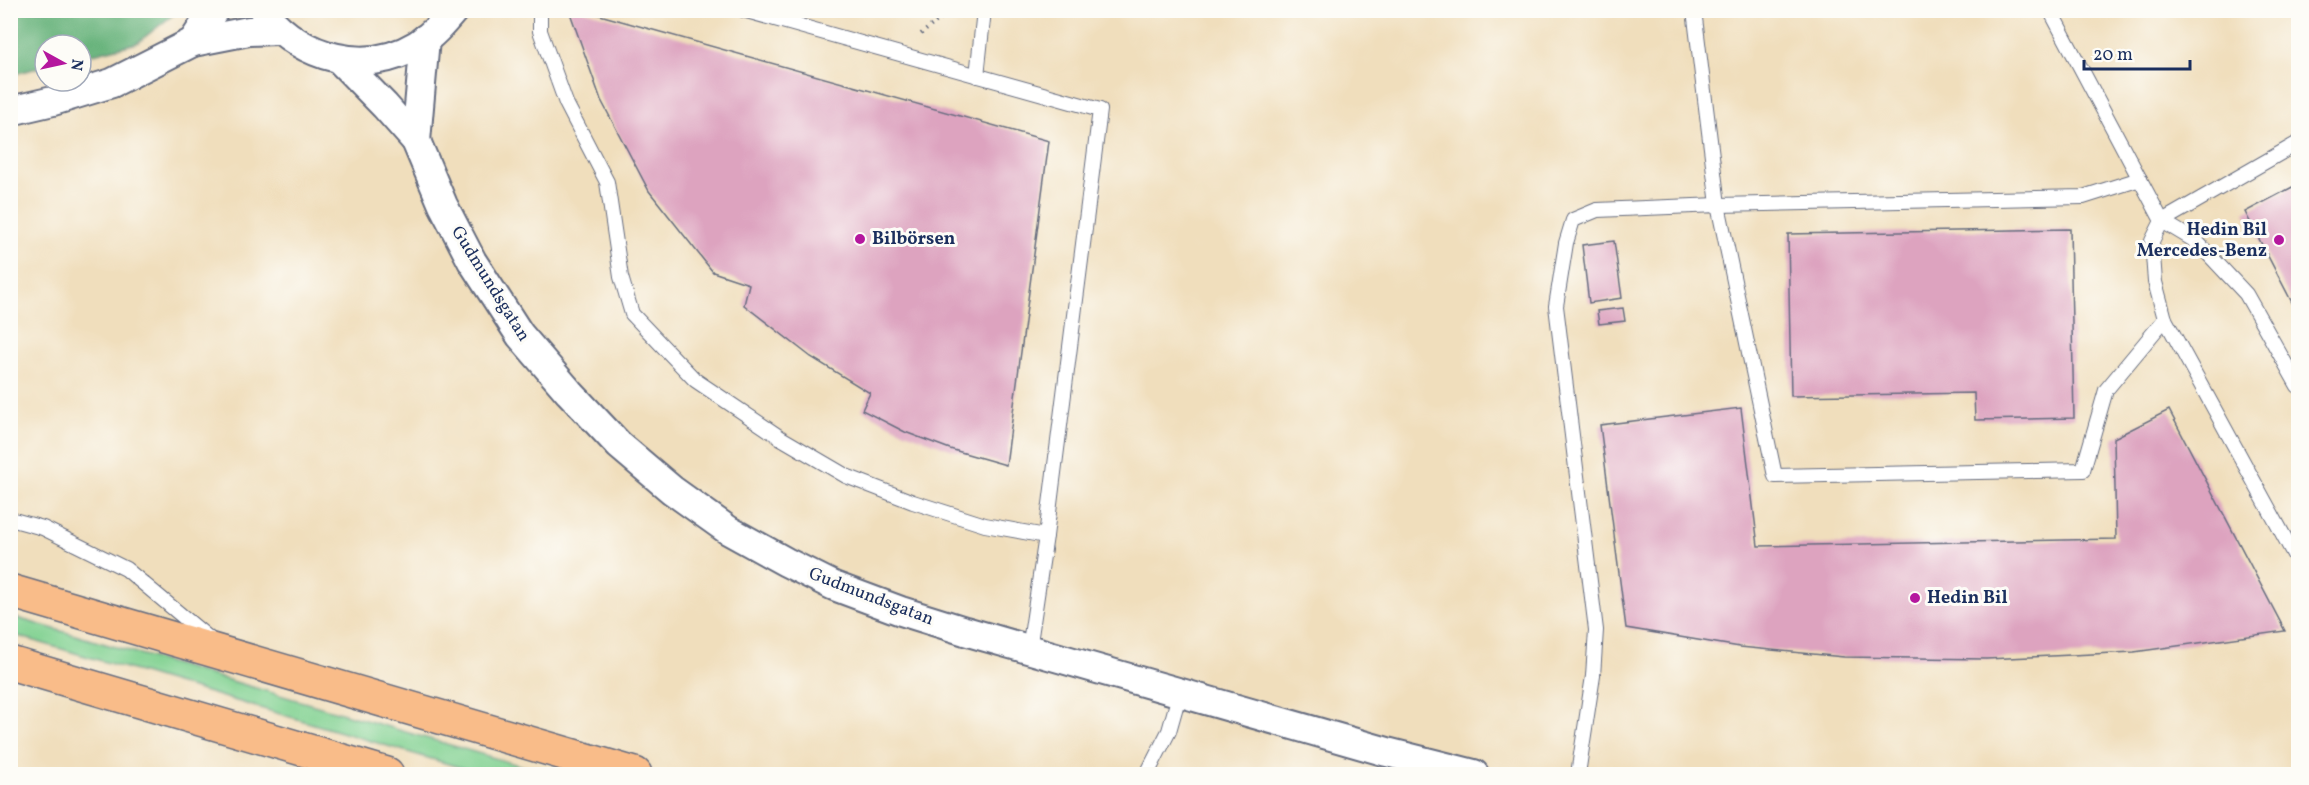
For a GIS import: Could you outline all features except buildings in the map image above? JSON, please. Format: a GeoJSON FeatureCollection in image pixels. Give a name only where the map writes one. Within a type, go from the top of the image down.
{"type":"FeatureCollection","features":[{"type":"Feature","properties":{"kind":"highway"},"geometry":{"type":"LineString","coordinates":[[10,591],[635,774]]}},
{"type":"Feature","properties":{"kind":"highway"},"geometry":{"type":"LineString","coordinates":[[10,663],[387,774]]}},
{"type":"Feature","properties":{"kind":"street"},"geometry":{"type":"LineString","coordinates":[[193,42],[214,10]]}},
{"type":"Feature","properties":{"kind":"street"},"geometry":{"type":"LineString","coordinates":[[10,111],[112,83],[193,42],[249,31],[269,20],[306,49],[340,60],[366,61],[393,56],[417,45],[439,29],[454,10]]}},
{"type":"Feature","properties":{"kind":"street","name":"Gudmundsgatan"},"geometry":{"type":"LineString","coordinates":[[416,141],[425,39]]}},
{"type":"Feature","properties":{"kind":"street","name":"Gudmundsgatan"},"geometry":{"type":"LineString","coordinates":[[340,60],[416,141],[443,205],[472,261],[520,335],[569,392],[619,444],[672,490],[728,530],[834,586],[902,611],[1387,752],[1474,774]]}},
{"type":"Feature","properties":{"kind":"lane"},"geometry":{"type":"LineString","coordinates":[[540,10],[540,31],[566,103],[607,182],[621,277],[632,314],[695,380],[781,438],[846,476],[913,502],[985,525],[1046,536]]}},
{"type":"Feature","properties":{"kind":"lane"},"geometry":{"type":"LineString","coordinates":[[743,10],[1100,110],[1046,536],[1029,649]]}},
{"type":"Feature","properties":{"kind":"lane"},"geometry":{"type":"LineString","coordinates":[[977,76],[984,10]]}},
{"type":"Feature","properties":{"kind":"lane"},"geometry":{"type":"LineString","coordinates":[[1694,10],[1718,206],[1775,476],[2083,470],[2106,390],[2165,319]]}},
{"type":"Feature","properties":{"kind":"lane"},"geometry":{"type":"LineString","coordinates":[[2050,10],[2162,220],[2197,242],[2246,294],[2298,386]]}},
{"type":"Feature","properties":{"kind":"lane"},"geometry":{"type":"LineString","coordinates":[[2298,143],[2162,220],[2152,241],[2155,282],[2165,319],[2298,562]]}},
{"type":"Feature","properties":{"kind":"lane"},"geometry":{"type":"LineString","coordinates":[[1578,774],[1593,676],[1596,630],[1556,306],[1572,220],[1597,210],[2083,197],[2140,178]]}},
{"type":"Feature","properties":{"kind":"lane"},"geometry":{"type":"LineString","coordinates":[[10,519],[43,528],[126,569],[229,655]]}},
{"type":"Feature","properties":{"kind":"lane"},"geometry":{"type":"LineString","coordinates":[[1147,774],[1169,731],[1180,692]]}},
{"type":"Feature","properties":{"kind":"path"},"geometry":{"type":"LineString","coordinates":[[899,54],[951,10]]}},
{"type":"Feature","properties":{"kind":"green space"},"geometry":{"type":"Polygon","coordinates":[[[11,10],[178,10],[137,43],[93,54],[93,33],[33,33],[33,69],[11,75],[11,10]]]}},
{"type":"Feature","properties":{"kind":"green space"},"geometry":{"type":"Polygon","coordinates":[[[10,616],[549,774],[482,774],[11,634],[10,616]]]}},
{"type":"Feature","properties":{"kind":"place","name":"Bilbörsen"},"geometry":{"type":"Point","coordinates":[860,239]}},
{"type":"Feature","properties":{"kind":"place","name":"Hedin Bil Mercedes-Benz"},"geometry":{"type":"Point","coordinates":[2279,240]}},
{"type":"Feature","properties":{"kind":"place","name":"Hedin Bil"},"geometry":{"type":"Point","coordinates":[1915,598]}}]}
